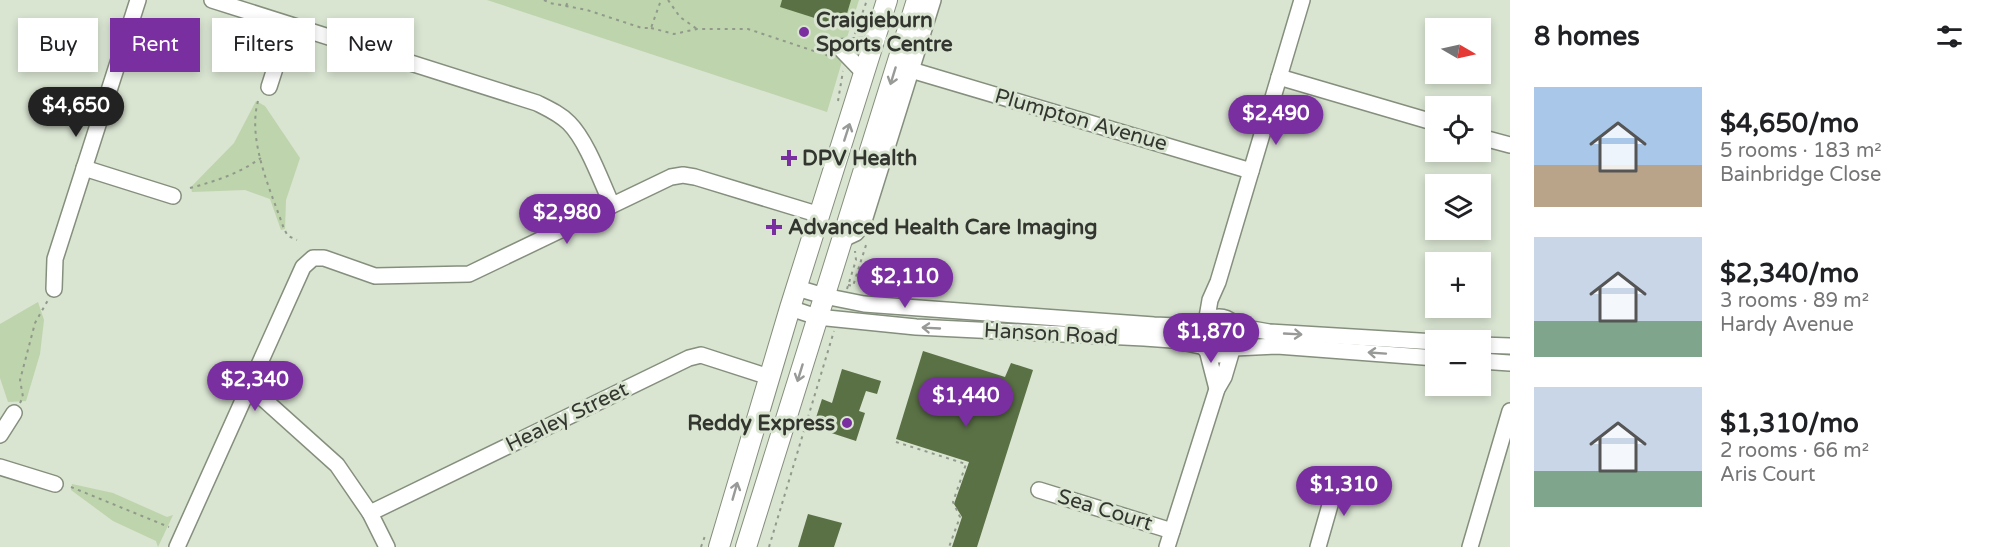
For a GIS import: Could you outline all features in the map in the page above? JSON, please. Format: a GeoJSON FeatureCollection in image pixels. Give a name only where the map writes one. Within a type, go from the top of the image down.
{"type":"FeatureCollection","features":[{"type":"Feature","properties":{"kind":"main road"},"geometry":{"type":"LineString","coordinates":[[711,545],[769,377],[887,0]]}},
{"type":"Feature","properties":{"kind":"main road"},"geometry":{"type":"LineString","coordinates":[[746,547],[824,296],[847,237],[917,0]]}},
{"type":"Feature","properties":{"kind":"street"},"geometry":{"type":"LineString","coordinates":[[54,289],[55,259],[138,0]]}},
{"type":"Feature","properties":{"kind":"street"},"geometry":{"type":"LineString","coordinates":[[212,0],[267,18]]}},
{"type":"Feature","properties":{"kind":"street"},"geometry":{"type":"LineString","coordinates":[[847,237],[860,230],[863,224],[933,0]]}},
{"type":"Feature","properties":{"kind":"street"},"geometry":{"type":"LineString","coordinates":[[1217,389],[1212,365],[1201,338],[1210,300],[1218,282],[1302,0]]}},
{"type":"Feature","properties":{"kind":"street"},"geometry":{"type":"LineString","coordinates":[[315,33],[537,103],[553,111],[568,122],[578,134],[612,205]]}},
{"type":"Feature","properties":{"kind":"street"},"geometry":{"type":"LineString","coordinates":[[865,74],[848,55],[874,45]]}},
{"type":"Feature","properties":{"kind":"street","name":"Plumpton Avenue"},"geometry":{"type":"LineString","coordinates":[[911,70],[1251,171]]}},
{"type":"Feature","properties":{"kind":"street"},"geometry":{"type":"LineString","coordinates":[[269,87],[274,72]]}},
{"type":"Feature","properties":{"kind":"street"},"geometry":{"type":"LineString","coordinates":[[1279,77],[1425,120]]}},
{"type":"Feature","properties":{"kind":"street"},"geometry":{"type":"LineString","coordinates":[[1491,140],[1510,145]]}},
{"type":"Feature","properties":{"kind":"street"},"geometry":{"type":"LineString","coordinates":[[84,168],[173,196]]}},
{"type":"Feature","properties":{"kind":"street"},"geometry":{"type":"LineString","coordinates":[[177,547],[303,267],[313,258],[324,258],[375,276],[469,274],[671,177],[683,175],[820,215]]}},
{"type":"Feature","properties":{"kind":"street"},"geometry":{"type":"LineString","coordinates":[[1167,547],[1217,389],[1224,377],[1238,334],[1231,322],[1218,282]]}},
{"type":"Feature","properties":{"kind":"street","name":"Hanson Road"},"geometry":{"type":"LineString","coordinates":[[797,288],[843,301],[891,306],[1154,325],[1205,324]]}},
{"type":"Feature","properties":{"kind":"street","name":"Hanson Road"},"geometry":{"type":"LineString","coordinates":[[790,308],[818,317],[916,327],[1172,340],[1206,349]]}},
{"type":"Feature","properties":{"kind":"street"},"geometry":{"type":"LineString","coordinates":[[1205,324],[1216,318],[1269,332],[1425,341]]}},
{"type":"Feature","properties":{"kind":"street"},"geometry":{"type":"LineString","coordinates":[[1491,345],[1510,346]]}},
{"type":"Feature","properties":{"kind":"street"},"geometry":{"type":"LineString","coordinates":[[1206,349],[1217,355],[1228,353],[1233,349],[1276,346],[1425,356]]}},
{"type":"Feature","properties":{"kind":"street","name":"Healey Street"},"geometry":{"type":"LineString","coordinates":[[369,513],[689,358],[701,355],[710,357],[769,377]]}},
{"type":"Feature","properties":{"kind":"street"},"geometry":{"type":"LineString","coordinates":[[1491,362],[1510,363]]}},
{"type":"Feature","properties":{"kind":"street"},"geometry":{"type":"LineString","coordinates":[[249,386],[337,465],[369,513],[387,547]]}},
{"type":"Feature","properties":{"kind":"street"},"geometry":{"type":"LineString","coordinates":[[1470,547],[1510,411]]}},
{"type":"Feature","properties":{"kind":"street"},"geometry":{"type":"LineString","coordinates":[[0,435],[14,413]]}},
{"type":"Feature","properties":{"kind":"street"},"geometry":{"type":"LineString","coordinates":[[0,467],[63,486]]}},
{"type":"Feature","properties":{"kind":"street"},"geometry":{"type":"LineString","coordinates":[[1318,547],[1338,477]]}},
{"type":"Feature","properties":{"kind":"street","name":"Sea Court"},"geometry":{"type":"LineString","coordinates":[[1039,490],[1172,531]]}},
{"type":"Feature","properties":{"kind":"path"},"geometry":{"type":"LineString","coordinates":[[544,0],[587,10],[642,28],[674,34],[697,29],[748,29],[848,55]]}},
{"type":"Feature","properties":{"kind":"path"},"geometry":{"type":"LineString","coordinates":[[566,6],[569,0]]}},
{"type":"Feature","properties":{"kind":"path"},"geometry":{"type":"LineString","coordinates":[[651,28],[661,0]]}},
{"type":"Feature","properties":{"kind":"path"},"geometry":{"type":"LineString","coordinates":[[668,0],[680,17],[697,29]]}},
{"type":"Feature","properties":{"kind":"path"},"geometry":{"type":"LineString","coordinates":[[838,102],[848,55],[867,0]]}},
{"type":"Feature","properties":{"kind":"path"},"geometry":{"type":"LineString","coordinates":[[258,101],[255,132],[261,158],[284,229],[288,236],[297,240]]}},
{"type":"Feature","properties":{"kind":"path"},"geometry":{"type":"LineString","coordinates":[[190,188],[224,179],[245,170],[261,158]]}},
{"type":"Feature","properties":{"kind":"path"},"geometry":{"type":"LineString","coordinates":[[843,301],[856,260],[847,237]]}},
{"type":"Feature","properties":{"kind":"path"},"geometry":{"type":"LineString","coordinates":[[14,413],[23,397],[20,380],[35,323],[54,289]]}},
{"type":"Feature","properties":{"kind":"path"},"geometry":{"type":"LineString","coordinates":[[769,547],[837,319]]}},
{"type":"Feature","properties":{"kind":"path"},"geometry":{"type":"LineString","coordinates":[[896,442],[966,464],[953,502],[960,517],[949,547]]}},
{"type":"Feature","properties":{"kind":"path"},"geometry":{"type":"LineString","coordinates":[[63,486],[169,527]]}},
{"type":"Feature","properties":{"kind":"path"},"geometry":{"type":"LineString","coordinates":[[701,547],[711,545]]}},
{"type":"Feature","properties":{"kind":"green space"},"geometry":{"type":"Polygon","coordinates":[[[487,0],[859,0],[841,56],[843,58],[827,112],[487,0]]]}},
{"type":"Feature","properties":{"kind":"green space"},"geometry":{"type":"Polygon","coordinates":[[[256,101],[265,106],[300,158],[286,200],[285,229],[281,230],[270,199],[245,190],[192,192],[191,187],[234,143],[256,101]]]}},
{"type":"Feature","properties":{"kind":"green space"},"geometry":{"type":"Polygon","coordinates":[[[38,302],[44,320],[40,354],[26,401],[8,402],[0,378],[0,324],[38,302]]]}},
{"type":"Feature","properties":{"kind":"green space"},"geometry":{"type":"Polygon","coordinates":[[[72,484],[113,493],[167,517],[173,515],[158,547],[156,541],[113,521],[71,490],[72,484]]]}},
{"type":"Feature","properties":{"kind":"building"},"geometry":{"type":"Polygon","coordinates":[[[782,0],[851,0],[843,27],[780,7],[782,0]]]}},
{"type":"Feature","properties":{"kind":"building"},"geometry":{"type":"Polygon","coordinates":[[[923,351],[1005,377],[1011,363],[1033,370],[977,547],[952,547],[962,517],[954,504],[969,462],[896,439],[923,351]]]}},
{"type":"Feature","properties":{"kind":"building"},"geometry":{"type":"Polygon","coordinates":[[[842,369],[881,381],[877,394],[866,391],[859,411],[865,413],[856,441],[813,427],[822,399],[832,403],[842,369]]]}},
{"type":"Feature","properties":{"kind":"building"},"geometry":{"type":"Polygon","coordinates":[[[808,514],[842,523],[834,547],[798,547],[808,514]]]}},
{"type":"Feature","properties":{"kind":"place","name":"Craigieburn Sports Centre"},"geometry":{"type":"Point","coordinates":[804,32]}},
{"type":"Feature","properties":{"kind":"place","name":"DPV Health"},"geometry":{"type":"Point","coordinates":[789,158]}},
{"type":"Feature","properties":{"kind":"place","name":"Advanced Health Care Imaging"},"geometry":{"type":"Point","coordinates":[774,227]}},
{"type":"Feature","properties":{"kind":"place","name":"Reddy Express"},"geometry":{"type":"Point","coordinates":[847,423]}}]}
